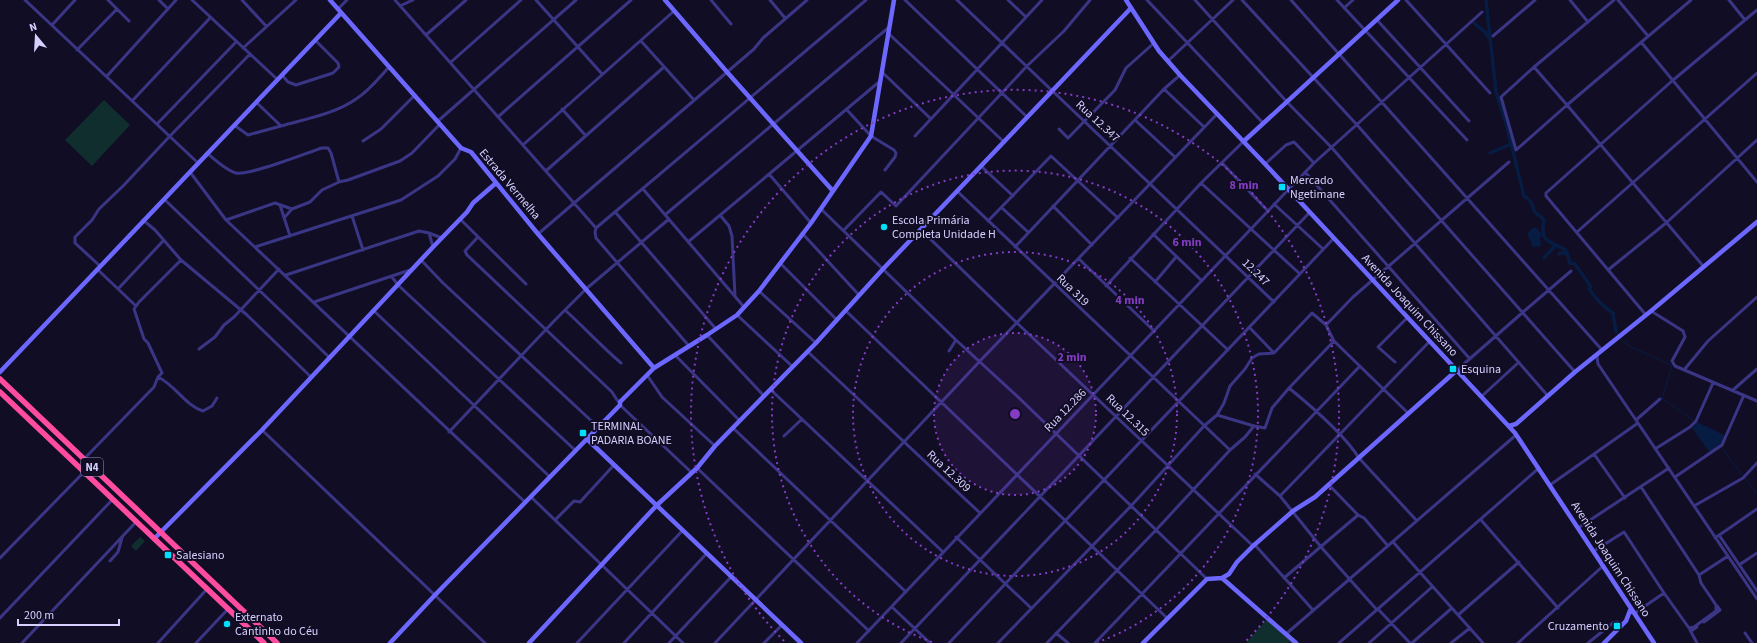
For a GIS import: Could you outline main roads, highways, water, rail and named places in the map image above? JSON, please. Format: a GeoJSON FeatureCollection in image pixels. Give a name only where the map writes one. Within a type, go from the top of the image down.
{"type":"FeatureCollection","features":[{"type":"Feature","properties":{"kind":"highway","name":"N4"},"geometry":{"type":"LineString","coordinates":[[0,379],[277,643]]}},
{"type":"Feature","properties":{"kind":"highway","name":"N4"},"geometry":{"type":"LineString","coordinates":[[0,392],[264,643]]}},
{"type":"Feature","properties":{"kind":"water"},"geometry":{"type":"Polygon","coordinates":[[[1536,227],[1542,235],[1540,239],[1541,246],[1533,247],[1527,234],[1531,229],[1536,227]]]}},
{"type":"Feature","properties":{"kind":"water"},"geometry":{"type":"Polygon","coordinates":[[[1697,422],[1726,436],[1721,445],[1710,453],[1692,428],[1697,422]]]}},
{"type":"Feature","properties":{"kind":"waterway"},"geometry":{"type":"LineString","coordinates":[[1486,0],[1496,92],[1507,127],[1524,196],[1531,202],[1534,211],[1544,220],[1543,233],[1547,240],[1566,250],[1570,263],[1575,264],[1591,287],[1589,289],[1597,299],[1613,313],[1616,332]]}},
{"type":"Feature","properties":{"kind":"waterway"},"geometry":{"type":"LineString","coordinates":[[1474,23],[1490,38]]}},
{"type":"Feature","properties":{"kind":"waterway"},"geometry":{"type":"LineString","coordinates":[[1490,153],[1511,144]]}},
{"type":"Feature","properties":{"kind":"waterway"},"geometry":{"type":"LineString","coordinates":[[1544,258],[1555,246]]}},
{"type":"Feature","properties":{"kind":"waterway"},"geometry":{"type":"LineString","coordinates":[[1559,254],[1565,252],[1566,254]]}},
{"type":"Feature","properties":{"kind":"waterway"},"geometry":{"type":"LineString","coordinates":[[1620,338],[1629,346],[1671,365],[1662,398],[1694,421]]}},
{"type":"Feature","properties":{"kind":"waterway"},"geometry":{"type":"LineString","coordinates":[[1721,447],[1757,494]]}},
{"type":"Feature","properties":{"kind":"place","name":"Mercado Ngetimane"},"geometry":{"type":"Point","coordinates":[1282,187]}},
{"type":"Feature","properties":{"kind":"place","name":"Escola Primária Completa Unidade H"},"geometry":{"type":"Point","coordinates":[884,227]}},
{"type":"Feature","properties":{"kind":"place","name":"Esquina"},"geometry":{"type":"Point","coordinates":[1453,369]}},
{"type":"Feature","properties":{"kind":"place","name":"TERMINAL PADARIA BOANE"},"geometry":{"type":"Point","coordinates":[583,433]}},
{"type":"Feature","properties":{"kind":"place","name":"Salesiano"},"geometry":{"type":"Point","coordinates":[168,555]}},
{"type":"Feature","properties":{"kind":"place","name":"Externato Cantinho do Céu"},"geometry":{"type":"Point","coordinates":[227,624]}},
{"type":"Feature","properties":{"kind":"place","name":"Cruzamento"},"geometry":{"type":"Point","coordinates":[1617,626]}}]}
